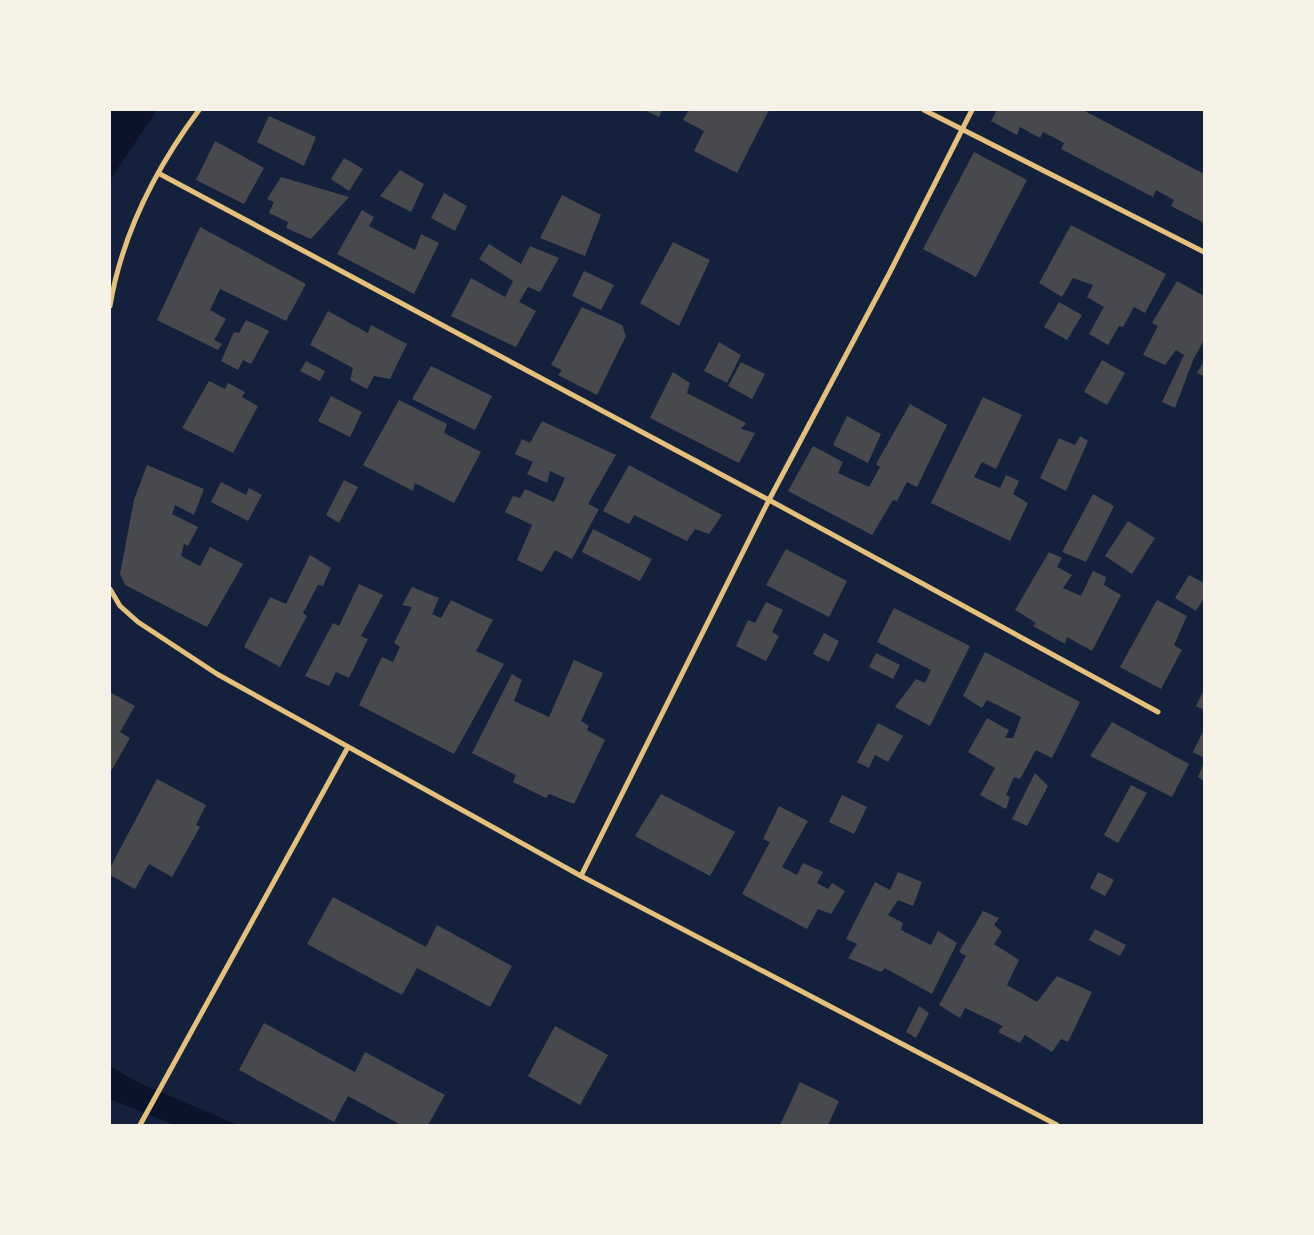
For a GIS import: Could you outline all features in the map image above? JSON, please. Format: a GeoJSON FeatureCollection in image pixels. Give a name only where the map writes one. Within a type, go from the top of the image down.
{"type":"FeatureCollection","features":[{"type":"Feature","properties":{"kind":"street"},"geometry":{"type":"LineString","coordinates":[[110,306],[123,250],[138,210],[158,173],[199,110]]}},
{"type":"Feature","properties":{"kind":"street"},"geometry":{"type":"LineString","coordinates":[[924,110],[1204,252]]}},
{"type":"Feature","properties":{"kind":"street"},"geometry":{"type":"LineString","coordinates":[[581,876],[769,500],[972,110]]}},
{"type":"Feature","properties":{"kind":"street"},"geometry":{"type":"LineString","coordinates":[[158,173],[769,500],[1158,712]]}},
{"type":"Feature","properties":{"kind":"street"},"geometry":{"type":"LineString","coordinates":[[110,589],[120,606],[138,622],[217,674],[581,876],[1056,1125]]}},
{"type":"Feature","properties":{"kind":"street"},"geometry":{"type":"LineString","coordinates":[[140,1125],[348,747]]}},
{"type":"Feature","properties":{"kind":"water"},"geometry":{"type":"Polygon","coordinates":[[[110,110],[157,110],[110,180],[110,110]]]}},
{"type":"Feature","properties":{"kind":"water"},"geometry":{"type":"Polygon","coordinates":[[[110,1066],[139,1083],[238,1125],[175,1125],[114,1101],[110,1099],[110,1066]]]}},
{"type":"Feature","properties":{"kind":"building"},"geometry":{"type":"Polygon","coordinates":[[[645,110],[662,110],[659,117],[645,110]]]}},
{"type":"Feature","properties":{"kind":"building"},"geometry":{"type":"Polygon","coordinates":[[[689,110],[769,110],[737,173],[694,151],[704,131],[683,120],[689,110]]]}},
{"type":"Feature","properties":{"kind":"building"},"geometry":{"type":"Polygon","coordinates":[[[997,110],[1083,110],[1204,174],[1204,223],[1171,206],[1174,200],[1156,190],[1153,197],[1061,149],[1064,143],[1043,132],[1040,138],[1020,127],[1017,135],[991,121],[997,110]]]}},
{"type":"Feature","properties":{"kind":"building"},"geometry":{"type":"Polygon","coordinates":[[[269,116],[316,137],[304,166],[257,142],[269,116]]]}},
{"type":"Feature","properties":{"kind":"building"},"geometry":{"type":"Polygon","coordinates":[[[215,141],[264,168],[244,204],[196,180],[215,141]]]}},
{"type":"Feature","properties":{"kind":"building"},"geometry":{"type":"Polygon","coordinates":[[[974,152],[1027,180],[976,277],[923,249],[974,152]]]}},
{"type":"Feature","properties":{"kind":"building"},"geometry":{"type":"Polygon","coordinates":[[[344,158],[363,169],[349,191],[331,179],[344,158]]]}},
{"type":"Feature","properties":{"kind":"building"},"geometry":{"type":"Polygon","coordinates":[[[400,170],[424,184],[411,212],[380,196],[400,170]]]}},
{"type":"Feature","properties":{"kind":"building"},"geometry":{"type":"Polygon","coordinates":[[[281,177],[349,197],[311,239],[286,228],[288,222],[269,213],[274,202],[267,199],[281,177]]]}},
{"type":"Feature","properties":{"kind":"building"},"geometry":{"type":"Polygon","coordinates":[[[444,193],[467,206],[455,231],[431,218],[444,193]]]}},
{"type":"Feature","properties":{"kind":"building"},"geometry":{"type":"Polygon","coordinates":[[[562,195],[601,215],[585,256],[540,238],[562,195]]]}},
{"type":"Feature","properties":{"kind":"building"},"geometry":{"type":"Polygon","coordinates":[[[362,210],[374,217],[369,226],[415,250],[421,234],[439,243],[414,294],[337,254],[362,210]]]}},
{"type":"Feature","properties":{"kind":"building"},"geometry":{"type":"Polygon","coordinates":[[[1071,225],[1166,274],[1145,313],[1134,307],[1123,327],[1119,326],[1108,345],[1089,334],[1104,307],[1087,297],[1093,285],[1073,278],[1062,297],[1039,283],[1071,225]]]}},
{"type":"Feature","properties":{"kind":"building"},"geometry":{"type":"Polygon","coordinates":[[[200,227],[306,284],[286,321],[220,289],[210,310],[226,319],[214,340],[222,344],[218,350],[157,320],[200,227]]]}},
{"type":"Feature","properties":{"kind":"building"},"geometry":{"type":"Polygon","coordinates":[[[673,242],[710,260],[679,326],[640,303],[673,242]]]}},
{"type":"Feature","properties":{"kind":"building"},"geometry":{"type":"Polygon","coordinates":[[[489,244],[521,264],[530,246],[559,258],[540,292],[528,287],[519,302],[536,311],[516,347],[451,316],[471,278],[505,297],[513,281],[479,259],[489,244]]]}},
{"type":"Feature","properties":{"kind":"building"},"geometry":{"type":"Polygon","coordinates":[[[584,271],[614,285],[601,310],[572,296],[584,271]]]}},
{"type":"Feature","properties":{"kind":"building"},"geometry":{"type":"Polygon","coordinates":[[[1177,281],[1204,296],[1204,340],[1193,360],[1175,408],[1162,402],[1184,355],[1176,350],[1165,365],[1143,355],[1158,326],[1152,323],[1177,281]]]}},
{"type":"Feature","properties":{"kind":"building"},"geometry":{"type":"Polygon","coordinates":[[[1059,302],[1082,315],[1067,340],[1044,327],[1059,302]]]}},
{"type":"Feature","properties":{"kind":"building"},"geometry":{"type":"Polygon","coordinates":[[[582,307],[622,325],[626,336],[597,395],[558,375],[562,370],[551,365],[582,307]]]}},
{"type":"Feature","properties":{"kind":"building"},"geometry":{"type":"Polygon","coordinates":[[[328,311],[368,333],[371,325],[407,344],[390,379],[374,376],[367,389],[350,380],[353,368],[310,345],[328,311]]]}},
{"type":"Feature","properties":{"kind":"building"},"geometry":{"type":"Polygon","coordinates":[[[246,320],[269,331],[251,364],[243,360],[238,370],[221,361],[234,332],[239,333],[246,320]]]}},
{"type":"Feature","properties":{"kind":"building"},"geometry":{"type":"Polygon","coordinates":[[[719,342],[741,355],[727,383],[704,371],[719,342]]]}},
{"type":"Feature","properties":{"kind":"building"},"geometry":{"type":"Polygon","coordinates":[[[1102,360],[1125,373],[1107,405],[1084,392],[1102,360]]]}},
{"type":"Feature","properties":{"kind":"building"},"geometry":{"type":"Polygon","coordinates":[[[306,361],[325,371],[320,381],[300,371],[306,361]]]}},
{"type":"Feature","properties":{"kind":"building"},"geometry":{"type":"Polygon","coordinates":[[[1204,361],[1204,376],[1197,373],[1204,361]]]}},
{"type":"Feature","properties":{"kind":"building"},"geometry":{"type":"Polygon","coordinates":[[[741,362],[765,374],[752,399],[728,386],[741,362]]]}},
{"type":"Feature","properties":{"kind":"building"},"geometry":{"type":"Polygon","coordinates":[[[431,366],[492,396],[475,430],[412,399],[431,366]]]}},
{"type":"Feature","properties":{"kind":"building"},"geometry":{"type":"Polygon","coordinates":[[[673,372],[690,383],[687,393],[746,423],[741,429],[755,433],[739,463],[650,418],[673,372]]]}},
{"type":"Feature","properties":{"kind":"building"},"geometry":{"type":"Polygon","coordinates":[[[209,381],[225,389],[228,383],[245,392],[242,397],[258,406],[233,453],[182,428],[209,381]]]}},
{"type":"Feature","properties":{"kind":"building"},"geometry":{"type":"Polygon","coordinates":[[[331,396],[362,412],[350,437],[318,421],[331,396]]]}},
{"type":"Feature","properties":{"kind":"building"},"geometry":{"type":"Polygon","coordinates":[[[983,397],[1022,415],[996,469],[982,462],[974,477],[1000,488],[1006,475],[1019,481],[1013,494],[1028,503],[1010,541],[931,503],[983,397]]]}},
{"type":"Feature","properties":{"kind":"building"},"geometry":{"type":"Polygon","coordinates":[[[399,400],[447,424],[444,433],[481,452],[454,503],[415,483],[413,491],[363,465],[399,400]]]}},
{"type":"Feature","properties":{"kind":"building"},"geometry":{"type":"Polygon","coordinates":[[[910,404],[947,425],[917,487],[907,482],[897,501],[893,500],[872,535],[788,491],[813,446],[843,462],[838,473],[869,487],[880,467],[876,464],[910,404]]]}},
{"type":"Feature","properties":{"kind":"building"},"geometry":{"type":"Polygon","coordinates":[[[847,416],[881,434],[868,463],[833,445],[847,416]]]}},
{"type":"Feature","properties":{"kind":"building"},"geometry":{"type":"Polygon","coordinates":[[[542,421],[616,455],[588,504],[599,509],[572,559],[555,550],[542,572],[517,560],[532,525],[505,512],[513,496],[520,498],[525,489],[554,502],[565,478],[550,471],[547,483],[527,474],[533,462],[515,454],[522,439],[530,443],[542,421]]]}},
{"type":"Feature","properties":{"kind":"building"},"geometry":{"type":"Polygon","coordinates":[[[1080,436],[1088,441],[1066,491],[1040,478],[1059,438],[1075,445],[1080,436]]]}},
{"type":"Feature","properties":{"kind":"building"},"geometry":{"type":"Polygon","coordinates":[[[147,465],[204,489],[194,515],[175,505],[172,514],[198,527],[188,546],[184,544],[181,556],[200,566],[210,547],[243,564],[207,627],[125,585],[120,574],[134,500],[147,465]]]}},
{"type":"Feature","properties":{"kind":"building"},"geometry":{"type":"Polygon","coordinates":[[[629,465],[722,515],[709,534],[695,529],[687,541],[634,515],[629,524],[603,511],[629,465]]]}},
{"type":"Feature","properties":{"kind":"building"},"geometry":{"type":"Polygon","coordinates":[[[344,480],[358,487],[339,523],[326,515],[344,480]]]}},
{"type":"Feature","properties":{"kind":"building"},"geometry":{"type":"Polygon","coordinates":[[[221,482],[246,495],[249,488],[262,495],[248,521],[211,502],[221,482]]]}},
{"type":"Feature","properties":{"kind":"building"},"geometry":{"type":"Polygon","coordinates":[[[1093,494],[1114,506],[1086,562],[1062,552],[1093,494]]]}},
{"type":"Feature","properties":{"kind":"building"},"geometry":{"type":"Polygon","coordinates":[[[1128,521],[1155,538],[1132,574],[1105,556],[1128,521]]]}},
{"type":"Feature","properties":{"kind":"building"},"geometry":{"type":"Polygon","coordinates":[[[593,529],[652,559],[640,581],[582,552],[593,529]]]}},
{"type":"Feature","properties":{"kind":"building"},"geometry":{"type":"Polygon","coordinates":[[[786,549],[847,581],[829,617],[766,585],[786,549]]]}},
{"type":"Feature","properties":{"kind":"building"},"geometry":{"type":"Polygon","coordinates":[[[1049,552],[1062,558],[1057,567],[1072,575],[1063,588],[1081,596],[1093,571],[1106,577],[1104,585],[1121,595],[1092,651],[1067,637],[1065,644],[1033,626],[1036,623],[1015,610],[1049,552]]]}},
{"type":"Feature","properties":{"kind":"building"},"geometry":{"type":"Polygon","coordinates":[[[310,555],[331,568],[323,586],[318,585],[303,613],[307,616],[280,667],[244,647],[270,597],[286,604],[310,555]]]}},
{"type":"Feature","properties":{"kind":"building"},"geometry":{"type":"Polygon","coordinates":[[[1189,575],[1204,583],[1204,598],[1196,611],[1175,598],[1189,575]]]}},
{"type":"Feature","properties":{"kind":"building"},"geometry":{"type":"Polygon","coordinates":[[[359,584],[383,595],[361,636],[368,639],[349,678],[336,672],[329,686],[305,676],[333,623],[339,626],[359,584]]]}},
{"type":"Feature","properties":{"kind":"building"},"geometry":{"type":"Polygon","coordinates":[[[412,587],[439,598],[432,614],[441,618],[451,600],[493,620],[476,651],[504,664],[454,754],[359,705],[382,657],[393,662],[400,647],[394,643],[412,607],[402,605],[412,587]]]}},
{"type":"Feature","properties":{"kind":"building"},"geometry":{"type":"Polygon","coordinates":[[[1157,600],[1187,616],[1174,645],[1182,650],[1161,689],[1120,667],[1157,600]]]}},
{"type":"Feature","properties":{"kind":"building"},"geometry":{"type":"Polygon","coordinates":[[[766,602],[783,610],[772,632],[779,636],[766,661],[736,646],[748,620],[755,623],[766,602]]]}},
{"type":"Feature","properties":{"kind":"building"},"geometry":{"type":"Polygon","coordinates":[[[894,608],[970,646],[930,726],[895,707],[916,679],[925,683],[931,670],[877,642],[894,608]]]}},
{"type":"Feature","properties":{"kind":"building"},"geometry":{"type":"Polygon","coordinates":[[[824,633],[839,641],[829,662],[813,654],[824,633]]]}},
{"type":"Feature","properties":{"kind":"building"},"geometry":{"type":"Polygon","coordinates":[[[985,652],[1080,702],[1052,758],[1036,750],[1020,779],[1014,777],[1006,795],[1010,797],[1006,809],[980,795],[995,768],[968,752],[987,718],[1009,730],[1005,738],[1013,738],[1021,717],[987,700],[982,708],[963,696],[985,652]]]}},
{"type":"Feature","properties":{"kind":"building"},"geometry":{"type":"Polygon","coordinates":[[[876,653],[900,665],[893,679],[869,667],[876,653]]]}},
{"type":"Feature","properties":{"kind":"building"},"geometry":{"type":"Polygon","coordinates":[[[574,660],[603,673],[581,721],[589,726],[587,730],[605,740],[574,804],[549,794],[546,798],[513,782],[516,775],[472,753],[512,674],[522,680],[514,701],[549,717],[574,660]]]}},
{"type":"Feature","properties":{"kind":"building"},"geometry":{"type":"Polygon","coordinates":[[[1204,690],[1204,710],[1196,706],[1204,690]]]}},
{"type":"Feature","properties":{"kind":"building"},"geometry":{"type":"Polygon","coordinates":[[[110,692],[135,706],[120,732],[130,738],[110,773],[110,692]]]}},
{"type":"Feature","properties":{"kind":"building"},"geometry":{"type":"Polygon","coordinates":[[[1112,722],[1189,764],[1172,797],[1090,756],[1112,722]]]}},
{"type":"Feature","properties":{"kind":"building"},"geometry":{"type":"Polygon","coordinates":[[[878,723],[903,736],[888,762],[875,755],[869,768],[857,762],[878,723]]]}},
{"type":"Feature","properties":{"kind":"building"},"geometry":{"type":"Polygon","coordinates":[[[1204,729],[1204,758],[1193,752],[1204,729]]]}},
{"type":"Feature","properties":{"kind":"building"},"geometry":{"type":"Polygon","coordinates":[[[1204,763],[1204,781],[1198,777],[1204,763]]]}},
{"type":"Feature","properties":{"kind":"building"},"geometry":{"type":"Polygon","coordinates":[[[1035,773],[1048,786],[1027,826],[1012,819],[1035,773]]]}},
{"type":"Feature","properties":{"kind":"building"},"geometry":{"type":"Polygon","coordinates":[[[157,779],[206,805],[196,825],[200,827],[172,877],[149,864],[135,889],[110,875],[110,868],[157,779]]]}},
{"type":"Feature","properties":{"kind":"building"},"geometry":{"type":"Polygon","coordinates":[[[1131,785],[1147,793],[1118,843],[1104,835],[1131,785]]]}},
{"type":"Feature","properties":{"kind":"building"},"geometry":{"type":"Polygon","coordinates":[[[661,794],[735,832],[710,876],[635,836],[661,794]]]}},
{"type":"Feature","properties":{"kind":"building"},"geometry":{"type":"Polygon","coordinates":[[[842,795],[867,807],[854,834],[829,822],[842,795]]]}},
{"type":"Feature","properties":{"kind":"building"},"geometry":{"type":"Polygon","coordinates":[[[779,806],[808,821],[782,867],[797,875],[803,863],[823,872],[817,883],[828,889],[832,883],[845,891],[831,914],[818,909],[807,929],[742,894],[770,842],[763,839],[779,806]]]}},
{"type":"Feature","properties":{"kind":"building"},"geometry":{"type":"Polygon","coordinates":[[[898,872],[922,882],[913,906],[898,900],[888,915],[903,923],[901,930],[931,945],[938,931],[957,943],[932,994],[885,968],[881,972],[848,958],[857,944],[846,939],[875,882],[890,890],[898,872]]]}},
{"type":"Feature","properties":{"kind":"building"},"geometry":{"type":"Polygon","coordinates":[[[1098,872],[1114,880],[1105,896],[1090,888],[1098,872]]]}},
{"type":"Feature","properties":{"kind":"building"},"geometry":{"type":"Polygon","coordinates":[[[333,897],[426,947],[437,925],[512,966],[490,1007],[417,968],[402,995],[307,944],[333,897]]]}},
{"type":"Feature","properties":{"kind":"building"},"geometry":{"type":"Polygon","coordinates":[[[983,911],[999,918],[994,925],[1002,932],[994,944],[1019,960],[1007,985],[1037,1002],[1057,976],[1092,992],[1068,1042],[1061,1039],[1052,1052],[1025,1035],[1020,1043],[998,1032],[1003,1026],[965,1008],[960,1018],[939,1005],[966,956],[959,952],[983,911]]]}},
{"type":"Feature","properties":{"kind":"building"},"geometry":{"type":"Polygon","coordinates":[[[1095,929],[1126,945],[1120,956],[1089,940],[1095,929]]]}},
{"type":"Feature","properties":{"kind":"building"},"geometry":{"type":"Polygon","coordinates":[[[919,1006],[929,1013],[916,1038],[906,1032],[919,1006]]]}},
{"type":"Feature","properties":{"kind":"building"},"geometry":{"type":"Polygon","coordinates":[[[264,1023],[355,1072],[365,1052],[445,1095],[428,1125],[401,1125],[348,1096],[334,1122],[239,1070],[264,1023]]]}},
{"type":"Feature","properties":{"kind":"building"},"geometry":{"type":"Polygon","coordinates":[[[555,1026],[608,1055],[580,1105],[528,1076],[555,1026]]]}},
{"type":"Feature","properties":{"kind":"building"},"geometry":{"type":"Polygon","coordinates":[[[800,1082],[839,1101],[828,1125],[780,1125],[800,1082]]]}}]}
